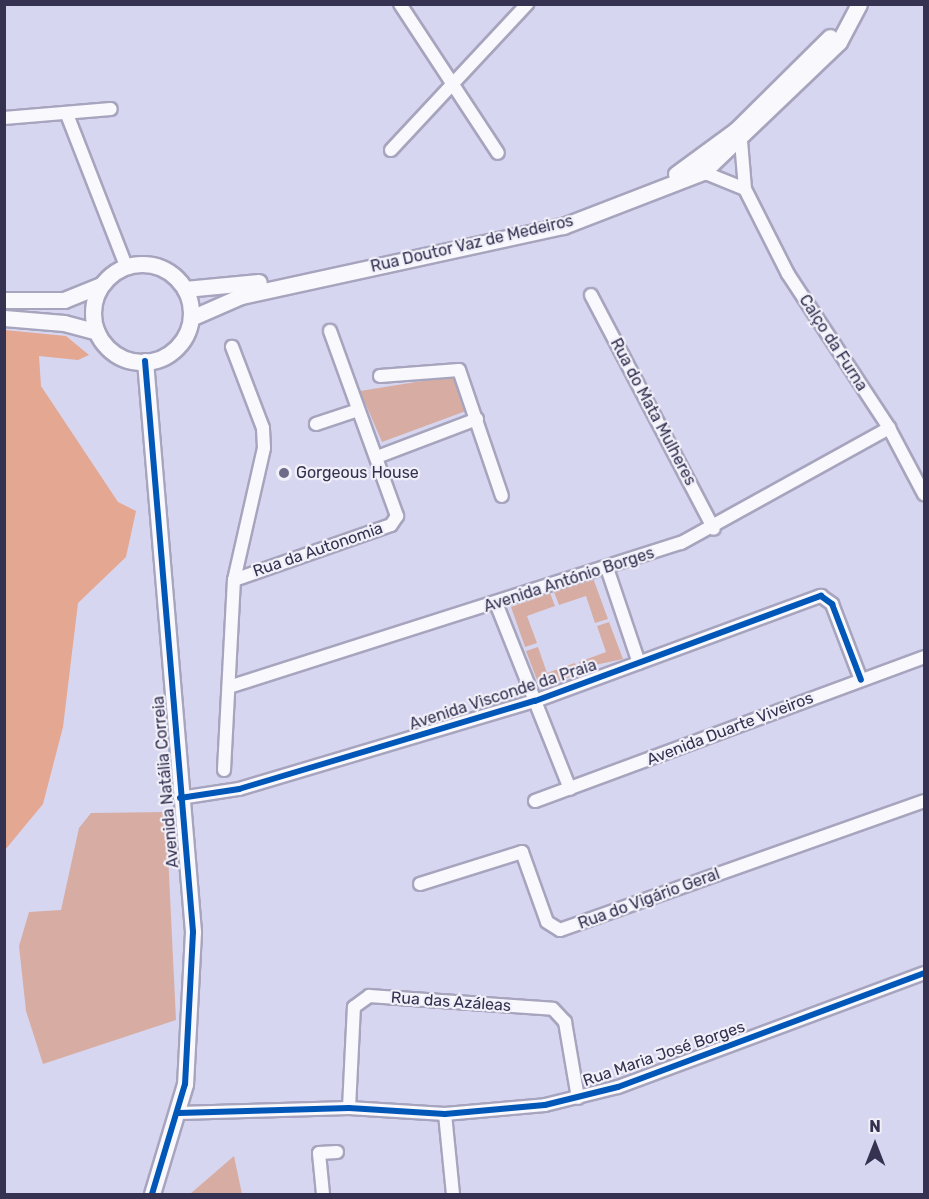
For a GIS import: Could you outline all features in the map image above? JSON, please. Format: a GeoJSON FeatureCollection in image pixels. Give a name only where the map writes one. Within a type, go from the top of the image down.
{"type":"FeatureCollection","features":[{"type":"Feature","properties":{"kind":"street"},"geometry":{"type":"LineString","coordinates":[[400,4],[498,153]]}},
{"type":"Feature","properties":{"kind":"street"},"geometry":{"type":"LineString","coordinates":[[391,150],[527,4]]}},
{"type":"Feature","properties":{"kind":"street"},"geometry":{"type":"LineString","coordinates":[[739,135],[839,42],[859,4]]}},
{"type":"Feature","properties":{"kind":"street"},"geometry":{"type":"LineString","coordinates":[[4,118],[44,111],[68,117],[111,109]]}},
{"type":"Feature","properties":{"kind":"street"},"geometry":{"type":"LineString","coordinates":[[68,117],[126,266]]}},
{"type":"Feature","properties":{"kind":"street","name":"Rua Doutor Vaz de Medeiros"},"geometry":{"type":"LineString","coordinates":[[191,318],[241,296],[563,226],[703,172],[739,135]]}},
{"type":"Feature","properties":{"kind":"street","name":"Rua Doutor Vaz de Medeiros"},"geometry":{"type":"LineString","coordinates":[[185,289],[241,285],[559,219],[686,170],[739,135]]}},
{"type":"Feature","properties":{"kind":"street","name":"Calço da Furna"},"geometry":{"type":"LineString","coordinates":[[739,135],[745,189],[788,274],[890,428],[924,494]]}},
{"type":"Feature","properties":{"kind":"street"},"geometry":{"type":"LineString","coordinates":[[703,172],[745,189]]}},
{"type":"Feature","properties":{"kind":"street"},"geometry":{"type":"LineString","coordinates":[[4,300],[64,300],[101,285],[126,266],[153,265],[185,289],[191,318],[176,348],[145,361],[122,357],[97,332],[64,323],[4,318]]}},
{"type":"Feature","properties":{"kind":"street"},"geometry":{"type":"LineString","coordinates":[[97,332],[93,316],[101,285]]}},
{"type":"Feature","properties":{"kind":"street","name":"Rua do Mata Mulheres"},"geometry":{"type":"LineString","coordinates":[[591,295],[714,529]]}},
{"type":"Feature","properties":{"kind":"street"},"geometry":{"type":"LineString","coordinates":[[330,332],[377,457],[477,419]]}},
{"type":"Feature","properties":{"kind":"street"},"geometry":{"type":"LineString","coordinates":[[224,770],[234,580],[264,448],[262,428],[232,347]]}},
{"type":"Feature","properties":{"kind":"street","name":"Avenida Natália Correia"},"geometry":{"type":"LineString","coordinates":[[145,361],[180,798],[192,984],[179,1113],[152,1194]]}},
{"type":"Feature","properties":{"kind":"street"},"geometry":{"type":"LineString","coordinates":[[380,376],[454,368],[477,419],[502,496]]}},
{"type":"Feature","properties":{"kind":"street"},"geometry":{"type":"LineString","coordinates":[[316,424],[358,410]]}},
{"type":"Feature","properties":{"kind":"street","name":"Avenida António Borges"},"geometry":{"type":"LineString","coordinates":[[229,687],[607,568],[714,529],[890,428]]}},
{"type":"Feature","properties":{"kind":"street","name":"Rua da Autonomia"},"geometry":{"type":"LineString","coordinates":[[234,580],[391,525],[398,516],[377,457]]}},
{"type":"Feature","properties":{"kind":"street"},"geometry":{"type":"LineString","coordinates":[[607,568],[639,663]]}},
{"type":"Feature","properties":{"kind":"street","name":"Avenida Visconde da Praia"},"geometry":{"type":"LineString","coordinates":[[180,798],[239,789],[535,701],[826,597],[861,680]]}},
{"type":"Feature","properties":{"kind":"street"},"geometry":{"type":"LineString","coordinates":[[496,603],[570,789]]}},
{"type":"Feature","properties":{"kind":"street","name":"Avenida Duarte Viveiros"},"geometry":{"type":"LineString","coordinates":[[535,801],[924,657]]}},
{"type":"Feature","properties":{"kind":"street","name":"Rua do Vigário Geral"},"geometry":{"type":"LineString","coordinates":[[420,884],[522,852],[547,922],[560,930],[924,801]]}},
{"type":"Feature","properties":{"kind":"street","name":"Rua Maria José Borges"},"geometry":{"type":"LineString","coordinates":[[179,1113],[349,1108],[445,1114],[578,1098],[924,973]]}},
{"type":"Feature","properties":{"kind":"street","name":"Rua das Azáleas"},"geometry":{"type":"LineString","coordinates":[[349,1108],[354,1007],[369,996],[553,1009],[565,1022],[578,1098]]}},
{"type":"Feature","properties":{"kind":"street"},"geometry":{"type":"LineString","coordinates":[[445,1114],[453,1194]]}},
{"type":"Feature","properties":{"kind":"street"},"geometry":{"type":"LineString","coordinates":[[323,1194],[319,1153],[337,1152]]}},
{"type":"Feature","properties":{"kind":"shaded area"},"geometry":{"type":"Polygon","coordinates":[[[5,330],[66,336],[89,355],[78,360],[39,356],[41,386],[118,502],[136,511],[126,557],[78,603],[63,727],[43,804],[5,850],[5,330]]]}},
{"type":"Feature","properties":{"kind":"shaded area"},"geometry":{"type":"Polygon","coordinates":[[[453,376],[466,411],[382,442],[360,391],[453,376]]]}},
{"type":"Feature","properties":{"kind":"shaded area"},"geometry":{"type":"Polygon","coordinates":[[[593,578],[608,619],[595,623],[586,596],[559,605],[554,592],[593,578]]]}},
{"type":"Feature","properties":{"kind":"shaded area"},"geometry":{"type":"Polygon","coordinates":[[[550,593],[555,606],[527,616],[537,643],[525,647],[511,607],[550,593]]]}},
{"type":"Feature","properties":{"kind":"shaded area"},"geometry":{"type":"Polygon","coordinates":[[[609,622],[623,659],[581,668],[579,662],[606,652],[597,626],[609,622]]]}},
{"type":"Feature","properties":{"kind":"shaded area"},"geometry":{"type":"Polygon","coordinates":[[[538,647],[547,673],[575,663],[579,674],[540,688],[526,651],[538,647]]]}},
{"type":"Feature","properties":{"kind":"shaded area"},"geometry":{"type":"Polygon","coordinates":[[[166,812],[176,1020],[43,1064],[26,1011],[19,946],[29,912],[61,910],[79,828],[91,813],[166,812]]]}},
{"type":"Feature","properties":{"kind":"shaded area"},"geometry":{"type":"Polygon","coordinates":[[[234,1156],[242,1194],[190,1194],[234,1156]]]}},
{"type":"Feature","properties":{"kind":"cycle path"},"geometry":{"type":"LineString","coordinates":[[145,361],[193,932],[185,1084],[152,1194]]}},
{"type":"Feature","properties":{"kind":"cycle path"},"geometry":{"type":"LineString","coordinates":[[180,798],[239,789],[535,701],[821,596],[832,604],[861,680]]}},
{"type":"Feature","properties":{"kind":"cycle path"},"geometry":{"type":"LineString","coordinates":[[179,1113],[349,1108],[445,1114],[545,1105],[618,1087],[924,973]]}},
{"type":"Feature","properties":{"kind":"place","name":"Gorgeous House"},"geometry":{"type":"Point","coordinates":[284,473]}}]}
